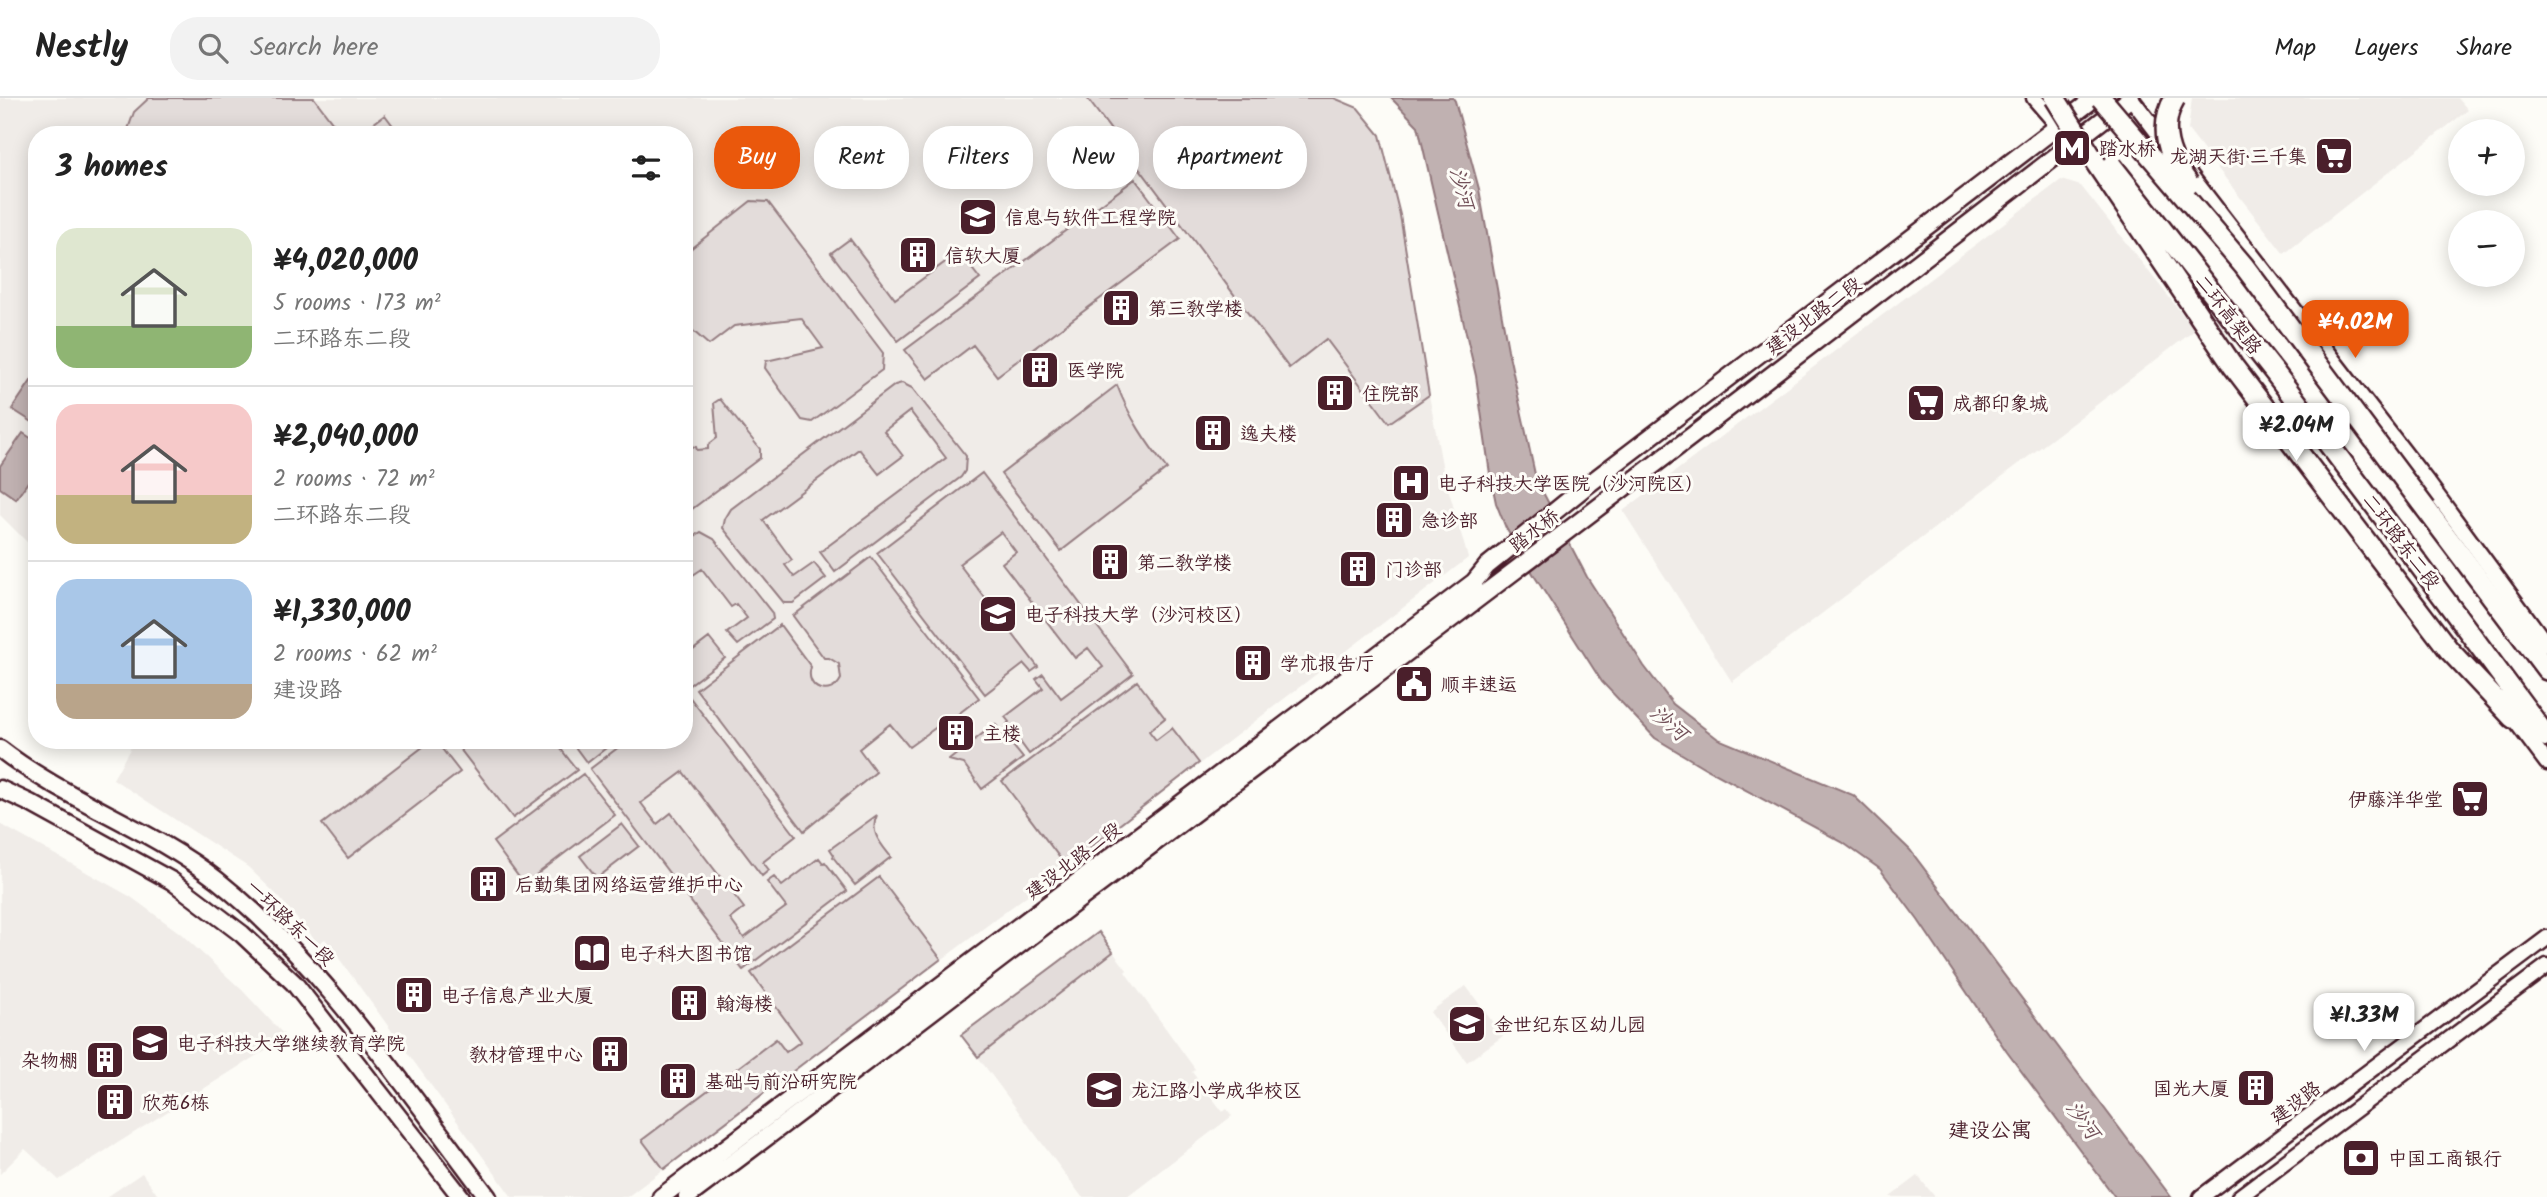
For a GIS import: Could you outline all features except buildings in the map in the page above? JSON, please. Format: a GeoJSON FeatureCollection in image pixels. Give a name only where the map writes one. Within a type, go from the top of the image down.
{"type":"FeatureCollection","features":[{"type":"Feature","properties":{"kind":"highway"},"geometry":{"type":"LineString","coordinates":[[2055,98],[2233,366],[2449,650],[2513,718]]}},
{"type":"Feature","properties":{"kind":"highway","name":"二环高架路"},"geometry":{"type":"LineString","coordinates":[[2055,98],[2275,373],[2547,737]]}},
{"type":"Feature","properties":{"kind":"highway","name":"二环高架路"},"geometry":{"type":"LineString","coordinates":[[2101,98],[2244,266],[2547,670]]}},
{"type":"Feature","properties":{"kind":"highway"},"geometry":{"type":"LineString","coordinates":[[2175,98],[2166,125],[2169,151],[2183,177],[2215,218],[2244,266]]}},
{"type":"Feature","properties":{"kind":"main road","name":"二环路东二段"},"geometry":{"type":"LineString","coordinates":[[2034,98],[2073,143],[2547,763]]}},
{"type":"Feature","properties":{"kind":"main road","name":"建设北路二段"},"geometry":{"type":"LineString","coordinates":[[1566,503],[2095,98]]}},
{"type":"Feature","properties":{"kind":"main road","name":"建设北路二段"},"geometry":{"type":"LineString","coordinates":[[1578,522],[2131,98]]}},
{"type":"Feature","properties":{"kind":"main road"},"geometry":{"type":"LineString","coordinates":[[2131,98],[2427,483],[2547,645]]}},
{"type":"Feature","properties":{"kind":"main road","name":"踏水桥"},"geometry":{"type":"LineString","coordinates":[[1505,552],[1566,503]]}},
{"type":"Feature","properties":{"kind":"main road","name":"踏水桥"},"geometry":{"type":"LineString","coordinates":[[1516,570],[1578,522]]}},
{"type":"Feature","properties":{"kind":"main road","name":"建设北路二段"},"geometry":{"type":"LineString","coordinates":[[661,1197],[1464,590],[1505,552]]}},
{"type":"Feature","properties":{"kind":"main road","name":"建设北路二段"},"geometry":{"type":"LineString","coordinates":[[687,1197],[1516,570]]}},
{"type":"Feature","properties":{"kind":"main road","name":"一环路东一段"},"geometry":{"type":"LineString","coordinates":[[0,749],[31,773],[173,850],[216,880],[264,922],[335,996],[488,1197]]}},
{"type":"Feature","properties":{"kind":"main road"},"geometry":{"type":"LineString","coordinates":[[0,756],[31,773]]}},
{"type":"Feature","properties":{"kind":"main road"},"geometry":{"type":"LineString","coordinates":[[0,787],[172,881],[242,934],[294,983],[461,1197]]}},
{"type":"Feature","properties":{"kind":"main road","name":"建设路"},"geometry":{"type":"LineString","coordinates":[[2201,1197],[2547,938]]}},
{"type":"Feature","properties":{"kind":"main road"},"geometry":{"type":"LineString","coordinates":[[2239,1197],[2547,966]]}},
{"type":"Feature","properties":{"kind":"shaded area","name":"电子科技大学（沙河校区）"},"geometry":{"type":"Polygon","coordinates":[[[0,98],[1087,98],[1108,126],[1047,126],[1047,189],[1139,189],[1139,168],[1288,367],[1325,339],[1389,423],[1429,395],[1443,470],[1468,558],[627,1197],[512,1197],[325,939],[318,944],[278,896],[248,867],[113,779],[130,749],[693,749],[693,126],[28,126],[28,543],[0,515],[0,98]]]}},
{"type":"Feature","properties":{"kind":"shaded area"},"geometry":{"type":"Polygon","coordinates":[[[149,98],[314,98],[335,126],[129,126],[134,112],[149,98]]]}},
{"type":"Feature","properties":{"kind":"shaded area"},"geometry":{"type":"Polygon","coordinates":[[[1087,98],[1334,98],[1358,108],[1380,135],[1400,215],[1429,395],[1389,423],[1326,339],[1289,368],[1155,189],[1307,189],[1307,126],[1153,126],[1153,186],[1139,168],[1139,126],[1108,126],[1087,98]]]}},
{"type":"Feature","properties":{"kind":"shaded area"},"geometry":{"type":"Polygon","coordinates":[[[2192,98],[2458,98],[2468,110],[2456,119],[2448,119],[2448,126],[2284,254],[2188,130],[2192,98]]]}},
{"type":"Feature","properties":{"kind":"shaded area"},"geometry":{"type":"Polygon","coordinates":[[[385,115],[393,126],[370,126],[385,115]]]}},
{"type":"Feature","properties":{"kind":"shaded area"},"geometry":{"type":"Polygon","coordinates":[[[2061,180],[2081,186],[2195,330],[1732,682],[1623,511],[2061,180]]]}},
{"type":"Feature","properties":{"kind":"shaded area"},"geometry":{"type":"Polygon","coordinates":[[[1139,184],[1180,239],[997,376],[973,345],[928,379],[905,350],[1122,189],[1139,189],[1139,184]]]}},
{"type":"Feature","properties":{"kind":"shaded area"},"geometry":{"type":"Polygon","coordinates":[[[751,201],[768,202],[883,353],[882,370],[812,422],[802,420],[765,368],[766,361],[823,348],[801,318],[734,326],[709,345],[693,331],[693,247],[751,201]]]}},
{"type":"Feature","properties":{"kind":"shaded area"},"geometry":{"type":"Polygon","coordinates":[[[850,239],[895,299],[959,252],[980,279],[898,341],[831,253],[850,239]]]}},
{"type":"Feature","properties":{"kind":"shaded area"},"geometry":{"type":"Polygon","coordinates":[[[902,383],[912,388],[966,456],[965,471],[961,477],[835,572],[820,552],[946,458],[910,411],[884,431],[903,456],[879,474],[859,449],[763,520],[792,560],[785,565],[794,577],[814,563],[826,578],[793,603],[784,603],[723,528],[725,519],[731,509],[895,385],[902,383]]]}},
{"type":"Feature","properties":{"kind":"shaded area"},"geometry":{"type":"Polygon","coordinates":[[[1117,385],[1139,429],[1167,469],[1061,551],[1001,474],[1117,385]]]}},
{"type":"Feature","properties":{"kind":"shaded area"},"geometry":{"type":"Polygon","coordinates":[[[720,399],[760,449],[760,458],[693,508],[693,447],[697,450],[708,449],[708,445],[717,438],[714,403],[720,399]]]}},
{"type":"Feature","properties":{"kind":"shaded area"},"geometry":{"type":"Polygon","coordinates":[[[982,473],[1133,674],[1029,754],[1007,724],[1009,722],[1005,717],[1043,688],[1036,679],[1043,674],[1061,698],[1103,667],[1088,648],[1075,658],[1002,563],[1016,552],[1001,532],[959,564],[1038,667],[1031,672],[1024,664],[985,694],[877,553],[982,473]]]}},
{"type":"Feature","properties":{"kind":"shaded area"},"geometry":{"type":"Polygon","coordinates":[[[701,532],[714,539],[772,613],[773,619],[738,645],[727,633],[747,618],[736,604],[731,607],[702,569],[693,575],[693,537],[701,532]]]}},
{"type":"Feature","properties":{"kind":"shaded area"},"geometry":{"type":"Polygon","coordinates":[[[871,557],[979,698],[940,728],[938,726],[909,747],[890,724],[859,749],[876,772],[804,831],[696,689],[780,625],[811,667],[811,681],[815,686],[825,690],[837,685],[841,679],[839,664],[824,658],[793,616],[871,557]]]}},
{"type":"Feature","properties":{"kind":"shaded area"},"geometry":{"type":"Polygon","coordinates":[[[709,638],[725,658],[693,682],[693,650],[709,638]]]}},
{"type":"Feature","properties":{"kind":"shaded area"},"geometry":{"type":"Polygon","coordinates":[[[1137,681],[1165,718],[1149,731],[1156,740],[1172,728],[1199,763],[1066,866],[1002,781],[1137,681]]]}},
{"type":"Feature","properties":{"kind":"shaded area"},"geometry":{"type":"Polygon","coordinates":[[[693,702],[796,836],[763,862],[769,870],[762,876],[683,772],[641,803],[657,824],[671,813],[744,908],[730,919],[744,938],[786,907],[767,882],[774,877],[782,886],[819,858],[847,891],[743,970],[590,769],[616,749],[693,749],[693,702]]]}},
{"type":"Feature","properties":{"kind":"shaded area"},"geometry":{"type":"Polygon","coordinates":[[[995,724],[1023,758],[982,789],[964,764],[949,760],[995,724]]]}},
{"type":"Feature","properties":{"kind":"shaded area"},"geometry":{"type":"Polygon","coordinates":[[[420,749],[442,749],[460,772],[348,858],[322,824],[420,749]]]}},
{"type":"Feature","properties":{"kind":"shaded area"},"geometry":{"type":"Polygon","coordinates":[[[460,749],[561,749],[577,770],[513,818],[460,749]]]}},
{"type":"Feature","properties":{"kind":"shaded area"},"geometry":{"type":"Polygon","coordinates":[[[577,749],[605,749],[587,763],[577,749]]]}},
{"type":"Feature","properties":{"kind":"shaded area"},"geometry":{"type":"Polygon","coordinates":[[[583,774],[615,815],[524,884],[493,842],[583,774]]]}},
{"type":"Feature","properties":{"kind":"shaded area"},"geometry":{"type":"Polygon","coordinates":[[[877,815],[875,832],[891,857],[855,885],[830,849],[877,815]]]}},
{"type":"Feature","properties":{"kind":"shaded area"},"geometry":{"type":"Polygon","coordinates":[[[0,824],[131,897],[180,933],[242,990],[286,1037],[59,1180],[25,1149],[0,1174],[0,824]]]}},
{"type":"Feature","properties":{"kind":"shaded area"},"geometry":{"type":"Polygon","coordinates":[[[622,824],[639,846],[597,878],[580,856],[622,824]]]}},
{"type":"Feature","properties":{"kind":"shaded area"},"geometry":{"type":"Polygon","coordinates":[[[879,877],[941,959],[664,1169],[642,1140],[776,1039],[786,1052],[801,1041],[751,973],[879,877]]]}},
{"type":"Feature","properties":{"kind":"shaded area"},"geometry":{"type":"Polygon","coordinates":[[[1099,932],[1113,952],[978,1057],[961,1035],[1099,932]]]}},
{"type":"Feature","properties":{"kind":"shaded area","name":"龙江路小学成华校区"},"geometry":{"type":"Polygon","coordinates":[[[1113,952],[1195,1069],[1192,1072],[1223,1112],[1227,1109],[1232,1116],[1126,1197],[1082,1197],[978,1057],[1113,952]]]}},
{"type":"Feature","properties":{"kind":"shaded area","name":"金世纪东区幼儿园"},"geometry":{"type":"Polygon","coordinates":[[[1466,986],[1503,1036],[1467,1062],[1430,1012],[1466,986]]]}},
{"type":"Feature","properties":{"kind":"shaded area"},"geometry":{"type":"Polygon","coordinates":[[[142,1173],[159,1197],[107,1197],[142,1173]]]}},
{"type":"Feature","properties":{"kind":"shaded area"},"geometry":{"type":"Polygon","coordinates":[[[1918,1176],[1935,1197],[1890,1197],[1918,1176]]]}},
{"type":"Feature","properties":{"kind":"water","name":"沙河"},"geometry":{"type":"Polygon","coordinates":[[[1391,98],[1453,98],[1455,101],[1479,189],[1508,350],[1536,479],[1587,577],[1644,666],[1673,704],[1718,739],[1853,795],[1910,850],[2171,1197],[2115,1197],[2007,1052],[1918,920],[1880,869],[1842,842],[1655,738],[1602,682],[1535,577],[1506,528],[1496,503],[1476,376],[1418,126],[1391,98]]]}},
{"type":"Feature","properties":{"kind":"water"},"geometry":{"type":"Polygon","coordinates":[[[28,385],[28,419],[12,409],[28,385]]]}},
{"type":"Feature","properties":{"kind":"water"},"geometry":{"type":"Polygon","coordinates":[[[23,433],[28,436],[28,482],[16,499],[0,488],[0,466],[23,433]]]}},
{"type":"Feature","properties":{"kind":"place","name":"踏水桥"},"geometry":{"type":"Point","coordinates":[2072,148]}},
{"type":"Feature","properties":{"kind":"place","name":"龙湖天街·三千集"},"geometry":{"type":"Point","coordinates":[2334,156]}},
{"type":"Feature","properties":{"kind":"place","name":"信息与软件工程学院"},"geometry":{"type":"Point","coordinates":[978,217]}},
{"type":"Feature","properties":{"kind":"place","name":"信软大厦"},"geometry":{"type":"Point","coordinates":[918,255]}},
{"type":"Feature","properties":{"kind":"place","name":"第三教学楼"},"geometry":{"type":"Point","coordinates":[1121,308]}},
{"type":"Feature","properties":{"kind":"place","name":"医学院"},"geometry":{"type":"Point","coordinates":[1040,370]}},
{"type":"Feature","properties":{"kind":"place","name":"住院部"},"geometry":{"type":"Point","coordinates":[1335,393]}},
{"type":"Feature","properties":{"kind":"place","name":"成都印象城"},"geometry":{"type":"Point","coordinates":[1926,403]}},
{"type":"Feature","properties":{"kind":"place","name":"逸夫楼"},"geometry":{"type":"Point","coordinates":[1213,433]}},
{"type":"Feature","properties":{"kind":"place","name":"电子科技大学医院（沙河院区）"},"geometry":{"type":"Point","coordinates":[1411,483]}},
{"type":"Feature","properties":{"kind":"place","name":"急诊部"},"geometry":{"type":"Point","coordinates":[1394,520]}},
{"type":"Feature","properties":{"kind":"place","name":"第二教学楼"},"geometry":{"type":"Point","coordinates":[1110,562]}},
{"type":"Feature","properties":{"kind":"place","name":"门诊部"},"geometry":{"type":"Point","coordinates":[1358,569]}},
{"type":"Feature","properties":{"kind":"place","name":"电子科技大学（沙河校区）"},"geometry":{"type":"Point","coordinates":[998,614]}},
{"type":"Feature","properties":{"kind":"place","name":"学术报告厅"},"geometry":{"type":"Point","coordinates":[1253,663]}},
{"type":"Feature","properties":{"kind":"place","name":"顺丰速运"},"geometry":{"type":"Point","coordinates":[1414,684]}},
{"type":"Feature","properties":{"kind":"place","name":"主楼"},"geometry":{"type":"Point","coordinates":[956,733]}},
{"type":"Feature","properties":{"kind":"place","name":"伊藤洋华堂"},"geometry":{"type":"Point","coordinates":[2470,799]}},
{"type":"Feature","properties":{"kind":"place","name":"后勤集团网络运营维护中心"},"geometry":{"type":"Point","coordinates":[488,884]}},
{"type":"Feature","properties":{"kind":"place","name":"电子科大图书馆"},"geometry":{"type":"Point","coordinates":[592,953]}},
{"type":"Feature","properties":{"kind":"place","name":"电子信息产业大厦"},"geometry":{"type":"Point","coordinates":[414,995]}},
{"type":"Feature","properties":{"kind":"place","name":"翰海楼"},"geometry":{"type":"Point","coordinates":[689,1003]}},
{"type":"Feature","properties":{"kind":"place","name":"金世纪东区幼儿园"},"geometry":{"type":"Point","coordinates":[1467,1024]}},
{"type":"Feature","properties":{"kind":"place","name":"电子科技大学继续教育学院"},"geometry":{"type":"Point","coordinates":[150,1043]}},
{"type":"Feature","properties":{"kind":"place","name":"教材管理中心"},"geometry":{"type":"Point","coordinates":[610,1054]}},
{"type":"Feature","properties":{"kind":"place","name":"杂物棚"},"geometry":{"type":"Point","coordinates":[105,1060]}},
{"type":"Feature","properties":{"kind":"place","name":"基础与前沿研究院"},"geometry":{"type":"Point","coordinates":[678,1081]}},
{"type":"Feature","properties":{"kind":"place","name":"国光大厦"},"geometry":{"type":"Point","coordinates":[2256,1088]}},
{"type":"Feature","properties":{"kind":"place","name":"龙江路小学成华校区"},"geometry":{"type":"Point","coordinates":[1104,1090]}},
{"type":"Feature","properties":{"kind":"place","name":"欣苑6栋"},"geometry":{"type":"Point","coordinates":[115,1102]}},
{"type":"Feature","properties":{"kind":"place","name":"中国工商银行"},"geometry":{"type":"Point","coordinates":[2361,1158]}},
{"type":"Feature","properties":{"kind":"district","name":"建设公寓"},"geometry":{"type":"Point","coordinates":[1990,1130]}}]}
